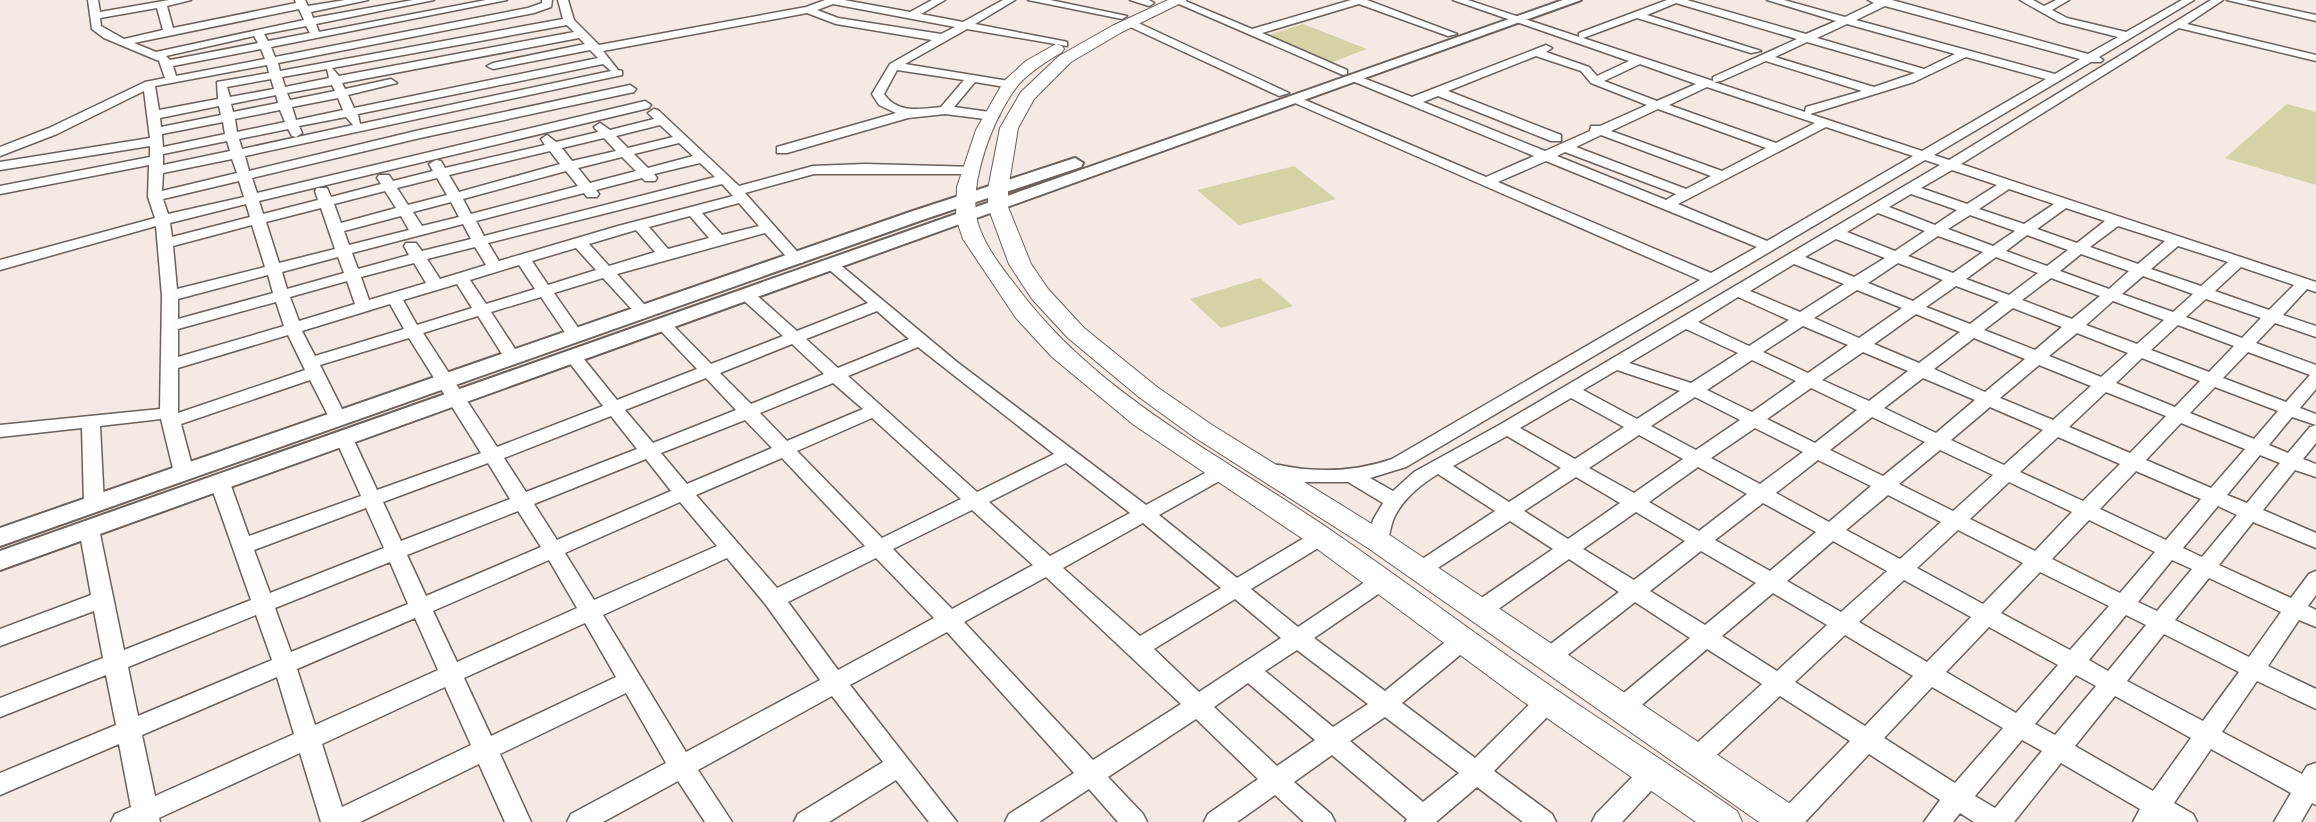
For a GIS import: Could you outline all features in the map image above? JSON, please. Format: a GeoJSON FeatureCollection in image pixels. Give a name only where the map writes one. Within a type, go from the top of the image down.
{"type":"FeatureCollection","features":[{"type":"Feature","properties":{"kind":"main road"},"geometry":{"type":"LineString","coordinates":[[1147,1],[1126,19],[1065,59],[1028,96],[1009,128],[998,198],[1020,264],[1040,294],[1067,324],[1148,392],[1420,570],[1788,822]]}},
{"type":"Feature","properties":{"kind":"main road"},"geometry":{"type":"LineString","coordinates":[[1179,1],[1064,44],[1037,61],[1011,84],[993,116],[972,170],[964,209],[976,244],[994,273],[1040,333],[1073,365],[1113,397],[1321,537],[1548,701],[1725,822]]}},
{"type":"Feature","properties":{"kind":"street"},"geometry":{"type":"LineString","coordinates":[[93,0],[96,27],[123,42],[155,55],[167,64],[172,80]]}},
{"type":"Feature","properties":{"kind":"street"},"geometry":{"type":"LineString","coordinates":[[95,16],[186,0]]}},
{"type":"Feature","properties":{"kind":"street"},"geometry":{"type":"LineString","coordinates":[[252,0],[260,14]]}},
{"type":"Feature","properties":{"kind":"street"},"geometry":{"type":"LineString","coordinates":[[123,42],[260,14],[302,3],[363,0]]}},
{"type":"Feature","properties":{"kind":"street"},"geometry":{"type":"LineString","coordinates":[[155,55],[257,32],[358,14],[397,3],[429,0]]}},
{"type":"Feature","properties":{"kind":"street"},"geometry":{"type":"LineString","coordinates":[[443,0],[493,66],[523,112],[623,230]]}},
{"type":"Feature","properties":{"kind":"street"},"geometry":{"type":"LineString","coordinates":[[167,64],[502,0]]}},
{"type":"Feature","properties":{"kind":"street"},"geometry":{"type":"LineString","coordinates":[[0,152],[54,131],[149,84],[503,16],[543,7],[547,0]]}},
{"type":"Feature","properties":{"kind":"street"},"geometry":{"type":"LineString","coordinates":[[493,66],[808,10],[834,0],[1064,44]]}},
{"type":"Feature","properties":{"kind":"street"},"geometry":{"type":"LineString","coordinates":[[885,28],[940,0]]}},
{"type":"Feature","properties":{"kind":"street"},"geometry":{"type":"LineString","coordinates":[[907,114],[883,102],[878,94],[894,66],[1010,0]]}},
{"type":"Feature","properties":{"kind":"street"},"geometry":{"type":"LineString","coordinates":[[1033,0],[1126,19],[1289,96],[1714,280]]}},
{"type":"Feature","properties":{"kind":"street"},"geometry":{"type":"LineString","coordinates":[[1251,33],[1360,0],[1452,34]]}},
{"type":"Feature","properties":{"kind":"street"},"geometry":{"type":"LineString","coordinates":[[1458,0],[1578,36],[1704,78],[1825,123],[1955,162],[2312,283]]}},
{"type":"Feature","properties":{"kind":"street"},"geometry":{"type":"LineString","coordinates":[[1477,0],[1517,16]]}},
{"type":"Feature","properties":{"kind":"street"},"geometry":{"type":"LineString","coordinates":[[0,537],[184,473],[341,428],[574,347],[644,313],[797,260],[998,198],[1517,16],[1549,0]]}},
{"type":"Feature","properties":{"kind":"street"},"geometry":{"type":"LineString","coordinates":[[1348,75],[1452,34],[1575,0]]}},
{"type":"Feature","properties":{"kind":"street"},"geometry":{"type":"LineString","coordinates":[[1411,102],[1676,0],[1926,73]]}},
{"type":"Feature","properties":{"kind":"street"},"geometry":{"type":"LineString","coordinates":[[1772,0],[2057,78]]}},
{"type":"Feature","properties":{"kind":"street"},"geometry":{"type":"LineString","coordinates":[[2025,0],[2046,9],[2063,20],[2127,36]]}},
{"type":"Feature","properties":{"kind":"street"},"geometry":{"type":"LineString","coordinates":[[2046,9],[2064,0]]}},
{"type":"Feature","properties":{"kind":"street"},"geometry":{"type":"LineString","coordinates":[[1267,470],[1324,478],[1353,476],[1399,464],[2189,0]]}},
{"type":"Feature","properties":{"kind":"street"},"geometry":{"type":"LineString","coordinates":[[1378,542],[1383,520],[1394,501],[1406,487],[1910,189],[2218,0]]}},
{"type":"Feature","properties":{"kind":"street"},"geometry":{"type":"LineString","coordinates":[[2232,0],[2316,18]]}},
{"type":"Feature","properties":{"kind":"street"},"geometry":{"type":"LineString","coordinates":[[488,1],[607,135],[665,193],[718,240]]}},
{"type":"Feature","properties":{"kind":"street"},"geometry":{"type":"LineString","coordinates":[[566,1],[569,21],[645,105],[726,179],[797,260]]}},
{"type":"Feature","properties":{"kind":"street"},"geometry":{"type":"LineString","coordinates":[[1179,1],[1411,102],[1770,247]]}},
{"type":"Feature","properties":{"kind":"street"},"geometry":{"type":"LineString","coordinates":[[1760,54],[1792,34],[1832,16],[1883,1],[2095,56],[2115,65]]}},
{"type":"Feature","properties":{"kind":"street"},"geometry":{"type":"LineString","coordinates":[[1487,182],[1545,156],[1585,125],[1642,99],[1704,78],[1760,54],[1807,38],[1883,1]]}},
{"type":"Feature","properties":{"kind":"street"},"geometry":{"type":"LineString","coordinates":[[351,2],[358,14],[364,42]]}},
{"type":"Feature","properties":{"kind":"street"},"geometry":{"type":"LineString","coordinates":[[302,3],[365,147],[403,210],[417,257],[435,286]]}},
{"type":"Feature","properties":{"kind":"street"},"geometry":{"type":"LineString","coordinates":[[397,3],[405,18]]}},
{"type":"Feature","properties":{"kind":"street"},"geometry":{"type":"LineString","coordinates":[[161,5],[170,32]]}},
{"type":"Feature","properties":{"kind":"street"},"geometry":{"type":"LineString","coordinates":[[808,10],[836,21],[943,38]]}},
{"type":"Feature","properties":{"kind":"street"},"geometry":{"type":"LineString","coordinates":[[1637,15],[1872,90]]}},
{"type":"Feature","properties":{"kind":"street"},"geometry":{"type":"LineString","coordinates":[[221,85],[472,41],[569,21]]}},
{"type":"Feature","properties":{"kind":"street"},"geometry":{"type":"LineString","coordinates":[[2179,26],[2316,58]]}},
{"type":"Feature","properties":{"kind":"street"},"geometry":{"type":"LineString","coordinates":[[257,32],[265,44],[291,124],[310,160],[317,182],[327,201],[364,307]]}},
{"type":"Feature","properties":{"kind":"street"},"geometry":{"type":"LineString","coordinates":[[418,32],[428,48]]}},
{"type":"Feature","properties":{"kind":"street"},"geometry":{"type":"LineString","coordinates":[[154,115],[581,34]]}},
{"type":"Feature","properties":{"kind":"street"},"geometry":{"type":"LineString","coordinates":[[1578,36],[1640,60],[1810,110],[1929,154]]}},
{"type":"Feature","properties":{"kind":"street"},"geometry":{"type":"LineString","coordinates":[[1536,52],[1585,69],[1594,81],[1777,148]]}},
{"type":"Feature","properties":{"kind":"street"},"geometry":{"type":"LineString","coordinates":[[1810,110],[1926,73],[1965,52]]}},
{"type":"Feature","properties":{"kind":"street"},"geometry":{"type":"LineString","coordinates":[[0,190],[156,151],[606,60]]}},
{"type":"Feature","properties":{"kind":"street"},"geometry":{"type":"LineString","coordinates":[[1594,81],[1640,60]]}},
{"type":"Feature","properties":{"kind":"street"},"geometry":{"type":"LineString","coordinates":[[894,66],[1011,84]]}},
{"type":"Feature","properties":{"kind":"street"},"geometry":{"type":"LineString","coordinates":[[385,70],[400,102],[495,268]]}},
{"type":"Feature","properties":{"kind":"street"},"geometry":{"type":"LineString","coordinates":[[218,71],[232,136],[250,199],[293,329],[341,428],[370,500],[518,822]]}},
{"type":"Feature","properties":{"kind":"street"},"geometry":{"type":"LineString","coordinates":[[0,166],[156,151],[238,154],[618,73]]}},
{"type":"Feature","properties":{"kind":"street"},"geometry":{"type":"LineString","coordinates":[[1472,176],[1530,150],[1600,131],[1658,105],[1704,78]]}},
{"type":"Feature","properties":{"kind":"street"},"geometry":{"type":"LineString","coordinates":[[945,110],[972,79]]}},
{"type":"Feature","properties":{"kind":"street"},"geometry":{"type":"LineString","coordinates":[[156,151],[229,117],[391,83]]}},
{"type":"Feature","properties":{"kind":"street"},"geometry":{"type":"LineString","coordinates":[[149,84],[156,151],[155,197],[163,220],[170,296],[170,417],[184,473]]}},
{"type":"Feature","properties":{"kind":"street"},"geometry":{"type":"LineString","coordinates":[[155,197],[420,134],[630,89]]}},
{"type":"Feature","properties":{"kind":"street"},"geometry":{"type":"LineString","coordinates":[[452,91],[461,106]]}},
{"type":"Feature","properties":{"kind":"street"},"geometry":{"type":"LineString","coordinates":[[1437,91],[1687,194]]}},
{"type":"Feature","properties":{"kind":"street"},"geometry":{"type":"LineString","coordinates":[[0,265],[163,220],[645,105]]}},
{"type":"Feature","properties":{"kind":"street"},"geometry":{"type":"LineString","coordinates":[[782,150],[907,114],[945,110],[993,116]]}},
{"type":"Feature","properties":{"kind":"street"},"geometry":{"type":"LineString","coordinates":[[166,243],[327,201],[662,121]]}},
{"type":"Feature","properties":{"kind":"street"},"geometry":{"type":"LineString","coordinates":[[472,123],[528,202],[557,250]]}},
{"type":"Feature","properties":{"kind":"street"},"geometry":{"type":"LineString","coordinates":[[1666,205],[1825,123]]}},
{"type":"Feature","properties":{"kind":"street"},"geometry":{"type":"LineString","coordinates":[[1585,125],[1723,176]]}},
{"type":"Feature","properties":{"kind":"street"},"geometry":{"type":"LineString","coordinates":[[337,228],[569,166],[682,139]]}},
{"type":"Feature","properties":{"kind":"street"},"geometry":{"type":"LineString","coordinates":[[170,296],[275,271],[528,202],[702,158]]}},
{"type":"Feature","properties":{"kind":"street"},"geometry":{"type":"LineString","coordinates":[[1955,162],[2007,184],[2238,261],[2312,283]]}},
{"type":"Feature","properties":{"kind":"street"},"geometry":{"type":"LineString","coordinates":[[171,365],[640,225],[689,213],[813,170],[865,168],[972,170]]}},
{"type":"Feature","properties":{"kind":"street"},"geometry":{"type":"LineString","coordinates":[[171,326],[479,240],[726,179]]}},
{"type":"Feature","properties":{"kind":"street"},"geometry":{"type":"LineString","coordinates":[[1420,570],[2007,184]]}},
{"type":"Feature","properties":{"kind":"street"},"geometry":{"type":"LineString","coordinates":[[1910,189],[2316,332]]}},
{"type":"Feature","properties":{"kind":"street"},"geometry":{"type":"LineString","coordinates":[[1479,611],[2064,203]]}},
{"type":"Feature","properties":{"kind":"street"},"geometry":{"type":"LineString","coordinates":[[1877,208],[2316,371]]}},
{"type":"Feature","properties":{"kind":"street"},"geometry":{"type":"LineString","coordinates":[[450,390],[513,358],[574,347],[664,325],[748,296],[833,266],[964,209]]}},
{"type":"Feature","properties":{"kind":"street"},"geometry":{"type":"LineString","coordinates":[[1548,658],[2116,220]]}},
{"type":"Feature","properties":{"kind":"street"},"geometry":{"type":"LineString","coordinates":[[640,225],[665,254]]}},
{"type":"Feature","properties":{"kind":"street"},"geometry":{"type":"LineString","coordinates":[[0,431],[170,417],[412,331],[665,254],[767,228]]}},
{"type":"Feature","properties":{"kind":"street"},"geometry":{"type":"LineString","coordinates":[[1835,233],[2316,420]]}},
{"type":"Feature","properties":{"kind":"street"},"geometry":{"type":"LineString","coordinates":[[1622,708],[2176,240]]}},
{"type":"Feature","properties":{"kind":"street"},"geometry":{"type":"LineString","coordinates":[[580,243],[644,313]]}},
{"type":"Feature","properties":{"kind":"street"},"geometry":{"type":"LineString","coordinates":[[1793,258],[2316,471]]}},
{"type":"Feature","properties":{"kind":"street"},"geometry":{"type":"LineString","coordinates":[[523,260],[544,291],[574,347],[616,408],[684,494],[774,599],[835,683],[945,822]]}},
{"type":"Feature","properties":{"kind":"street"},"geometry":{"type":"LineString","coordinates":[[1696,759],[2238,261]]}},
{"type":"Feature","properties":{"kind":"street"},"geometry":{"type":"LineString","coordinates":[[833,266],[920,340],[1146,515],[1297,638],[1543,822]]}},
{"type":"Feature","properties":{"kind":"street"},"geometry":{"type":"LineString","coordinates":[[461,278],[513,358]]}},
{"type":"Feature","properties":{"kind":"street"},"geometry":{"type":"LineString","coordinates":[[1788,822],[2272,316],[2312,283]]}},
{"type":"Feature","properties":{"kind":"street"},"geometry":{"type":"LineString","coordinates":[[1737,291],[2316,541]]}},
{"type":"Feature","properties":{"kind":"street"},"geometry":{"type":"LineString","coordinates":[[748,296],[797,337],[1138,648],[1276,782],[1322,822]]}},
{"type":"Feature","properties":{"kind":"street"},"geometry":{"type":"LineString","coordinates":[[394,298],[412,331],[553,550],[718,822]]}},
{"type":"Feature","properties":{"kind":"street"},"geometry":{"type":"LineString","coordinates":[[243,546],[493,455],[878,306]]}},
{"type":"Feature","properties":{"kind":"street"},"geometry":{"type":"LineString","coordinates":[[1685,322],[2306,614]]}},
{"type":"Feature","properties":{"kind":"street"},"geometry":{"type":"LineString","coordinates":[[664,325],[877,549],[949,620],[1134,822]]}},
{"type":"Feature","properties":{"kind":"street"},"geometry":{"type":"LineString","coordinates":[[0,708],[520,500],[748,412],[920,340]]}},
{"type":"Feature","properties":{"kind":"street"},"geometry":{"type":"LineString","coordinates":[[1615,364],[1694,390],[2316,700]]}},
{"type":"Feature","properties":{"kind":"street"},"geometry":{"type":"LineString","coordinates":[[1937,822],[2316,378]]}},
{"type":"Feature","properties":{"kind":"street"},"geometry":{"type":"LineString","coordinates":[[1570,390],[2207,735],[2313,785],[2287,822]]}},
{"type":"Feature","properties":{"kind":"street"},"geometry":{"type":"LineString","coordinates":[[0,784],[284,663],[421,608],[876,410]]}},
{"type":"Feature","properties":{"kind":"street"},"geometry":{"type":"LineString","coordinates":[[91,422],[94,504]]}},
{"type":"Feature","properties":{"kind":"street"},"geometry":{"type":"LineString","coordinates":[[0,561],[220,483],[341,428]]}},
{"type":"Feature","properties":{"kind":"street"},"geometry":{"type":"LineString","coordinates":[[1507,428],[2058,749],[2151,814],[2184,822]]}},
{"type":"Feature","properties":{"kind":"street"},"geometry":{"type":"LineString","coordinates":[[1439,466],[1997,822],[2316,431]]}},
{"type":"Feature","properties":{"kind":"street"},"geometry":{"type":"LineString","coordinates":[[774,599],[1068,455]]}},
{"type":"Feature","properties":{"kind":"street"},"geometry":{"type":"LineString","coordinates":[[580,822],[1223,471]]}},
{"type":"Feature","properties":{"kind":"street"},"geometry":{"type":"LineString","coordinates":[[1353,476],[1394,501]]}},
{"type":"Feature","properties":{"kind":"street"},"geometry":{"type":"LineString","coordinates":[[220,483],[284,663],[306,740],[334,822],[631,680]]}},
{"type":"Feature","properties":{"kind":"street"},"geometry":{"type":"LineString","coordinates":[[88,529],[104,599],[128,730],[139,819],[589,610],[730,548]]}},
{"type":"Feature","properties":{"kind":"street"},"geometry":{"type":"LineString","coordinates":[[1138,648],[1321,537]]}},
{"type":"Feature","properties":{"kind":"street"},"geometry":{"type":"LineString","coordinates":[[2151,814],[2253,669],[2306,614],[2316,579]]}},
{"type":"Feature","properties":{"kind":"street"},"geometry":{"type":"LineString","coordinates":[[1017,822],[1197,706],[1382,581]]}},
{"type":"Feature","properties":{"kind":"street"},"geometry":{"type":"LineString","coordinates":[[0,638],[104,599]]}},
{"type":"Feature","properties":{"kind":"street"},"geometry":{"type":"LineString","coordinates":[[1217,822],[1385,704],[1463,640]]}},
{"type":"Feature","properties":{"kind":"street"},"geometry":{"type":"LineString","coordinates":[[1248,670],[1421,820],[1476,773],[1548,701]]}},
{"type":"Feature","properties":{"kind":"street"},"geometry":{"type":"LineString","coordinates":[[807,822],[899,765]]}},
{"type":"Feature","properties":{"kind":"street"},"geometry":{"type":"LineString","coordinates":[[1605,822],[1653,772]]}},
{"type":"Feature","properties":{"kind":"green space"},"geometry":{"type":"Polygon","coordinates":[[[1303,24],[1367,49],[1330,63],[1265,36],[1303,24]]]}},
{"type":"Feature","properties":{"kind":"green space"},"geometry":{"type":"Polygon","coordinates":[[[2287,104],[2316,112],[2316,185],[2225,158],[2287,104]]]}},
{"type":"Feature","properties":{"kind":"green space"},"geometry":{"type":"Polygon","coordinates":[[[1294,166],[1336,199],[1239,225],[1197,190],[1294,166]]]}},
{"type":"Feature","properties":{"kind":"green space"},"geometry":{"type":"Polygon","coordinates":[[[1260,278],[1293,306],[1221,328],[1190,299],[1260,278]]]}}]}
